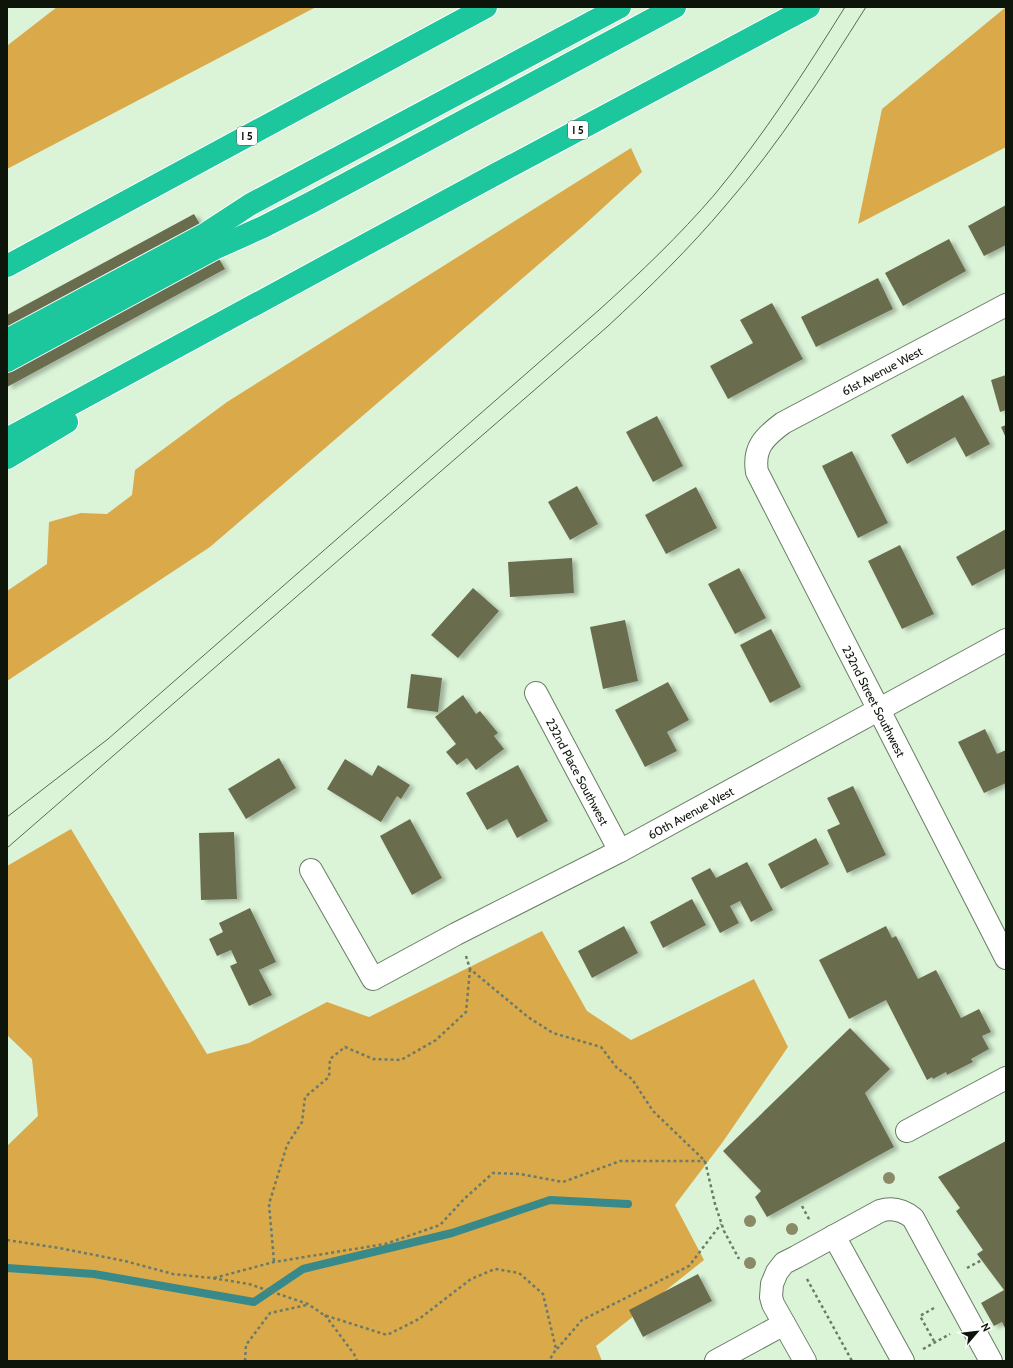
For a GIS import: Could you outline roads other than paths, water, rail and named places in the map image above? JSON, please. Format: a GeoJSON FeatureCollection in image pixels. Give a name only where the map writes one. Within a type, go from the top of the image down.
{"type":"FeatureCollection","features":[{"type":"Feature","properties":{"kind":"highway","name":"I 5"},"geometry":{"type":"LineString","coordinates":[[7,266],[486,7]]}},
{"type":"Feature","properties":{"kind":"highway"},"geometry":{"type":"LineString","coordinates":[[7,340],[205,234],[251,204],[620,7]]}},
{"type":"Feature","properties":{"kind":"highway"},"geometry":{"type":"LineString","coordinates":[[7,361],[214,249],[263,227],[312,202],[675,7]]}},
{"type":"Feature","properties":{"kind":"highway","name":"I 5"},"geometry":{"type":"LineString","coordinates":[[7,439],[496,174],[809,7]]}},
{"type":"Feature","properties":{"kind":"highway"},"geometry":{"type":"LineString","coordinates":[[7,458],[348,255]]}},
{"type":"Feature","properties":{"kind":"street","name":"61st Avenue West"},"geometry":{"type":"LineString","coordinates":[[761,442],[783,423],[1006,305]]}},
{"type":"Feature","properties":{"kind":"street","name":"232nd Street Southwest"},"geometry":{"type":"LineString","coordinates":[[761,442],[755,462],[757,472],[1006,958]]}},
{"type":"Feature","properties":{"kind":"street","name":"60th Avenue West"},"geometry":{"type":"LineString","coordinates":[[311,870],[373,979],[456,934],[620,851],[1006,640]]}},
{"type":"Feature","properties":{"kind":"street","name":"232nd Place Southwest"},"geometry":{"type":"LineString","coordinates":[[536,693],[620,851]]}},
{"type":"Feature","properties":{"kind":"street"},"geometry":{"type":"LineString","coordinates":[[907,1131],[1006,1078]]}},
{"type":"Feature","properties":{"kind":"street"},"geometry":{"type":"LineString","coordinates":[[805,1361],[773,1304],[772,1284],[776,1272],[784,1263],[880,1211],[892,1208],[902,1211],[913,1218],[991,1361]]}},
{"type":"Feature","properties":{"kind":"street"},"geometry":{"type":"LineString","coordinates":[[834,1236],[903,1361]]}},
{"type":"Feature","properties":{"kind":"street"},"geometry":{"type":"LineString","coordinates":[[716,1361],[784,1324]]}},
{"type":"Feature","properties":{"kind":"waterway"},"geometry":{"type":"LineString","coordinates":[[7,1268],[94,1274],[254,1302],[303,1269],[452,1233],[550,1200],[628,1204]]}},
{"type":"Feature","properties":{"kind":"tram line"},"geometry":{"type":"LineString","coordinates":[[7,817],[108,739],[599,310],[644,268],[687,225],[733,172],[815,55],[845,7]]}},
{"type":"Feature","properties":{"kind":"tram line"},"geometry":{"type":"LineString","coordinates":[[7,848],[607,327],[653,283],[712,221],[764,158],[817,83],[866,7]]}}]}
